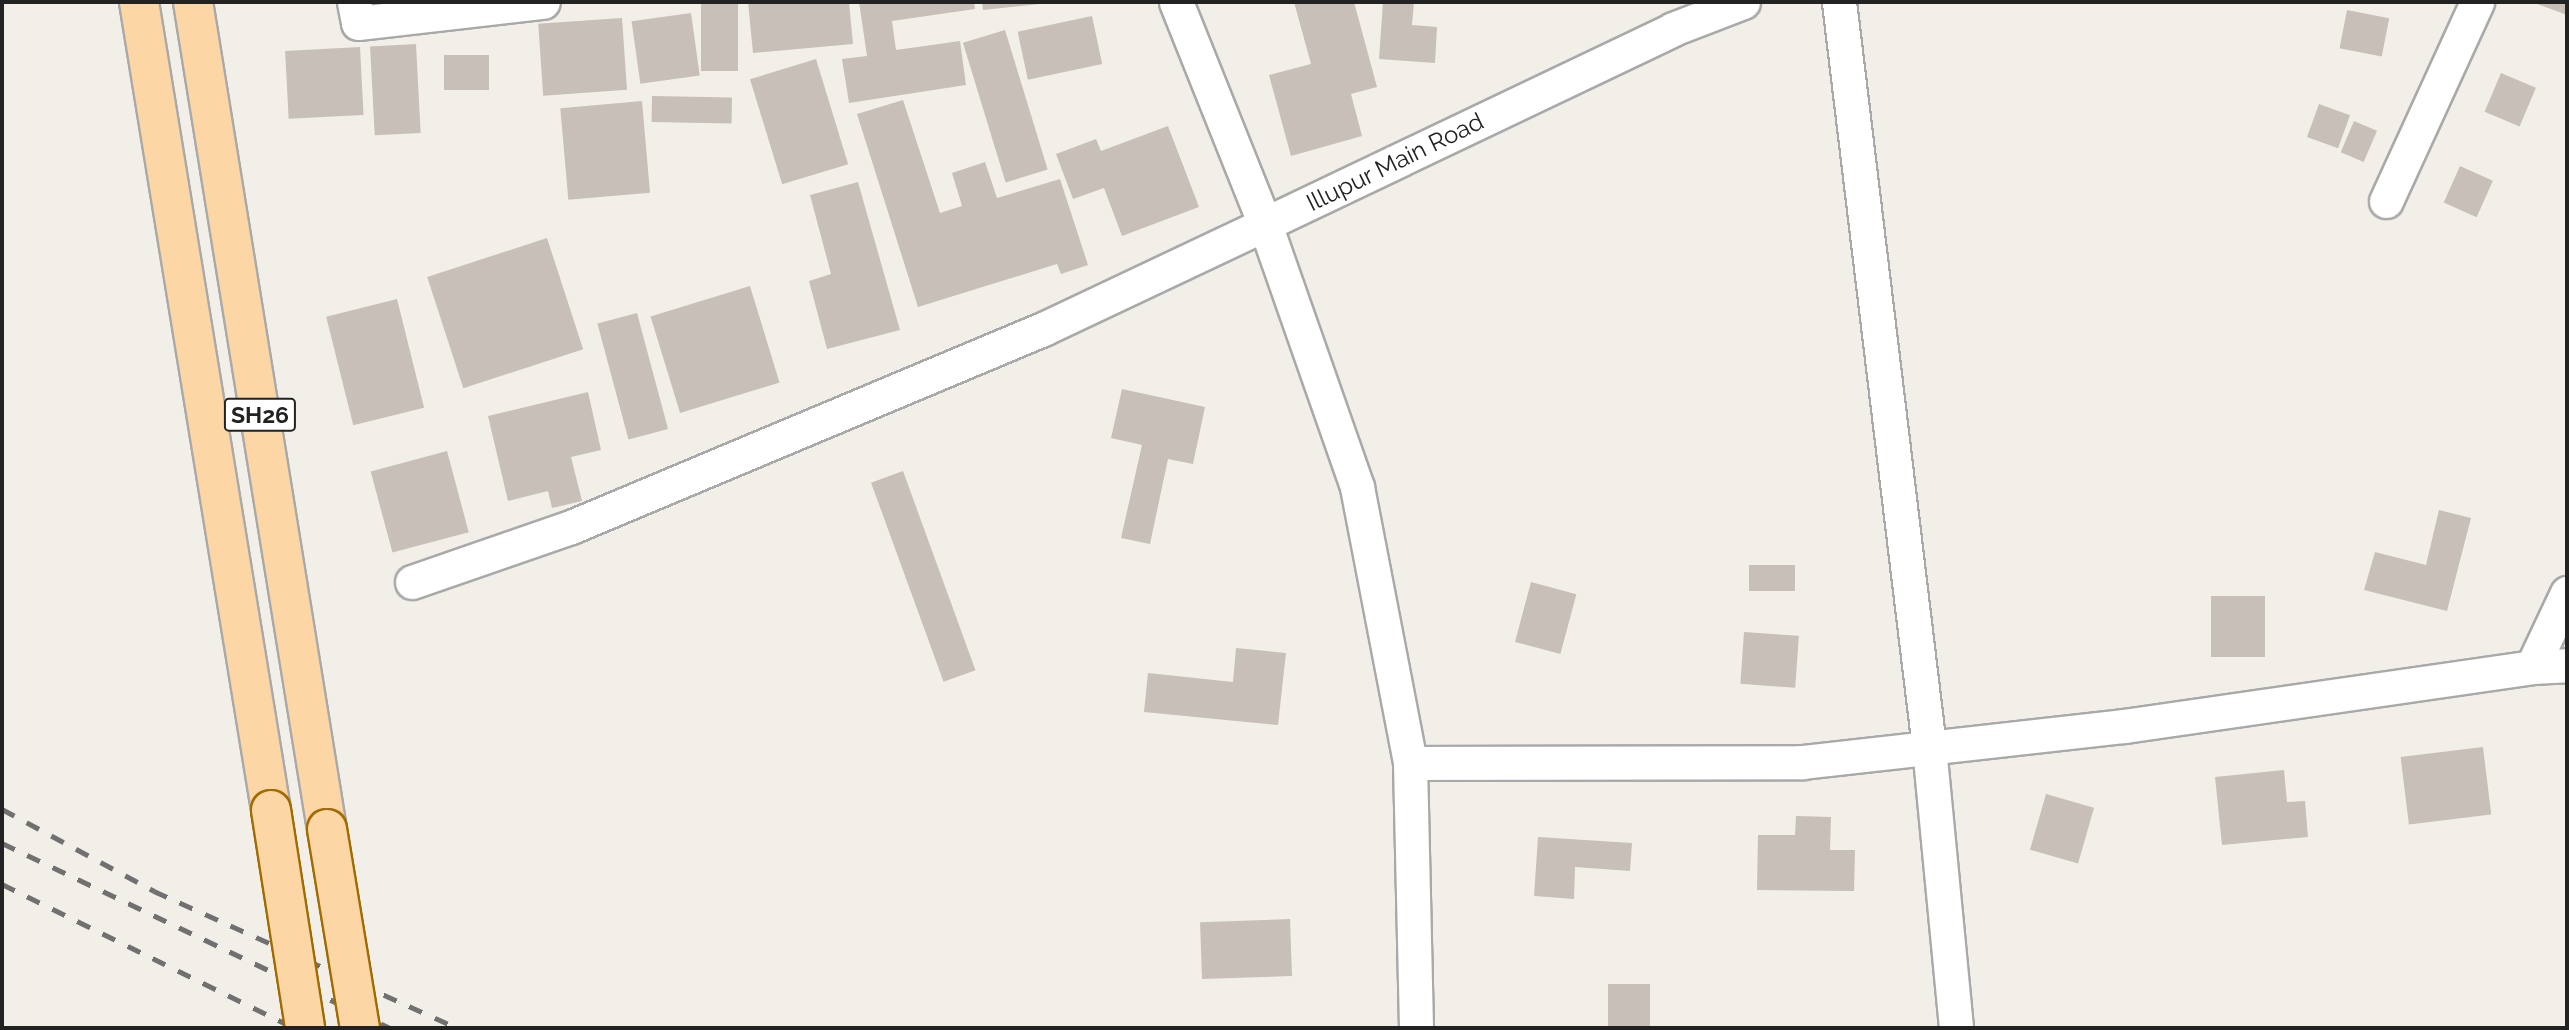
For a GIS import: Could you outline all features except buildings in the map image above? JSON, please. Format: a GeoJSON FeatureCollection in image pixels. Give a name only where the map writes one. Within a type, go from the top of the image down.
{"type":"FeatureCollection","features":[{"type":"Feature","properties":{"kind":"main road","name":"SH26"},"geometry":{"type":"LineString","coordinates":[[139,2],[305,1028]]}},
{"type":"Feature","properties":{"kind":"main road","name":"SH26"},"geometry":{"type":"LineString","coordinates":[[193,2],[360,1028]]}},
{"type":"Feature","properties":{"kind":"street"},"geometry":{"type":"LineString","coordinates":[[354,2],[358,23],[543,2]]}},
{"type":"Feature","properties":{"kind":"street"},"geometry":{"type":"LineString","coordinates":[[1176,2],[1265,224],[1357,487],[1410,763],[1416,1028]]}},
{"type":"Feature","properties":{"kind":"street","name":"Illupur Main Road"},"geometry":{"type":"LineString","coordinates":[[412,582],[571,527],[1030,335],[1265,224],[1675,16],[1743,2]]}},
{"type":"Feature","properties":{"kind":"street"},"geometry":{"type":"LineString","coordinates":[[1839,2],[1929,747],[1956,1028]]}},
{"type":"Feature","properties":{"kind":"street"},"geometry":{"type":"LineString","coordinates":[[2386,201],[2477,2]]}},
{"type":"Feature","properties":{"kind":"street"},"geometry":{"type":"LineString","coordinates":[[2532,667],[2567,593]]}},
{"type":"Feature","properties":{"kind":"street"},"geometry":{"type":"LineString","coordinates":[[1410,763],[1802,762],[2124,726],[2532,667],[2567,665]]}},
{"type":"Feature","properties":{"kind":"railway"},"geometry":{"type":"LineString","coordinates":[[2,809],[154,891],[458,1028]]}},
{"type":"Feature","properties":{"kind":"railway"},"geometry":{"type":"LineString","coordinates":[[2,843],[390,1028]]}},
{"type":"Feature","properties":{"kind":"railway"},"geometry":{"type":"LineString","coordinates":[[2,884],[295,1028]]}}]}
